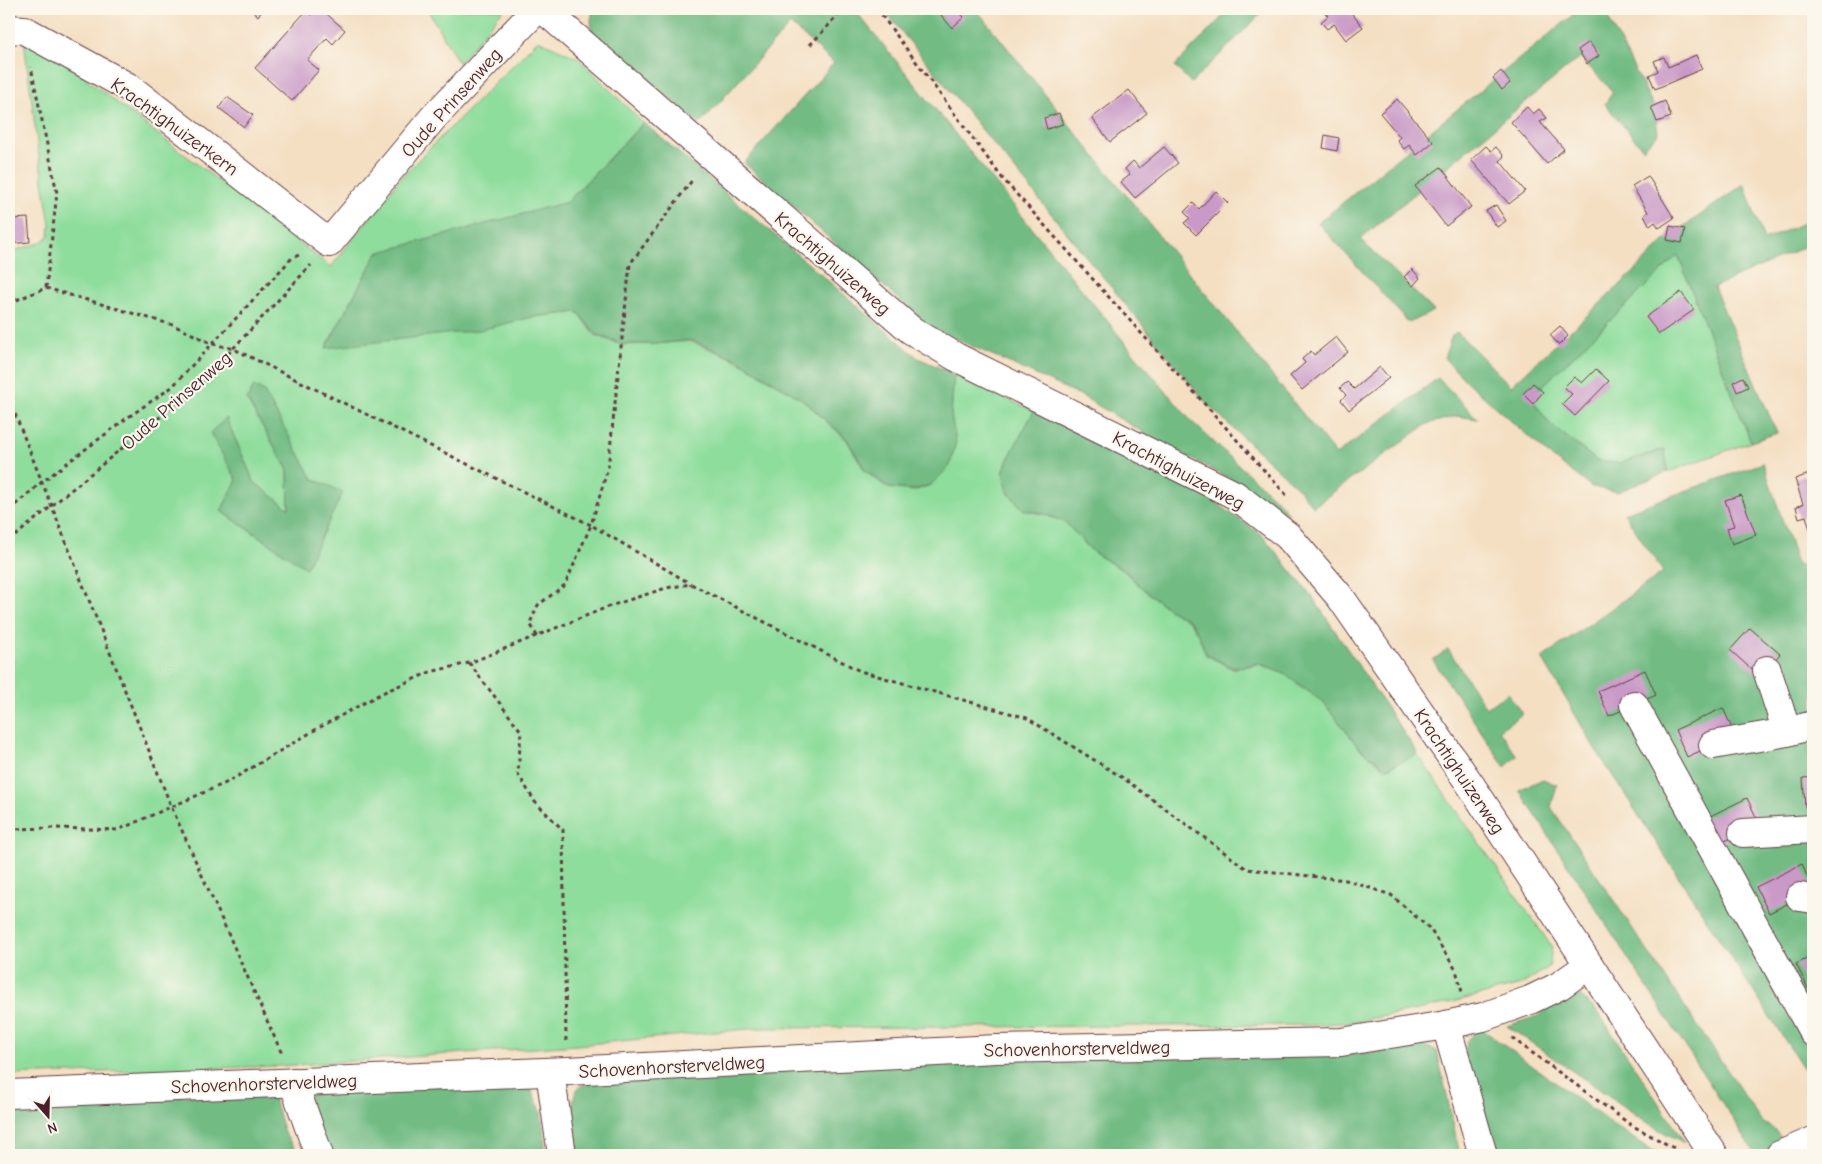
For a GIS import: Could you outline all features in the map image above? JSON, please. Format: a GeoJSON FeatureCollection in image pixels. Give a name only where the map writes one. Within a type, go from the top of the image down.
{"type":"FeatureCollection","features":[{"type":"Feature","properties":{"kind":"street","name":"Oude Prinsenweg"},"geometry":{"type":"LineString","coordinates":[[330,243],[433,118],[537,9]]}},
{"type":"Feature","properties":{"kind":"street","name":"Krachtighuizerweg"},"geometry":{"type":"LineString","coordinates":[[543,9],[911,330],[956,357],[1235,495],[1288,536],[1341,598],[1470,784],[1716,1154]]}},
{"type":"Feature","properties":{"kind":"street","name":"Krachtighuizerkern"},"geometry":{"type":"LineString","coordinates":[[16,29],[130,88],[330,243]]}},
{"type":"Feature","properties":{"kind":"street"},"geometry":{"type":"LineString","coordinates":[[1767,670],[1787,732]]}},
{"type":"Feature","properties":{"kind":"street"},"geometry":{"type":"LineString","coordinates":[[1634,705],[1813,1032]]}},
{"type":"Feature","properties":{"kind":"street"},"geometry":{"type":"LineString","coordinates":[[1714,745],[1787,732],[1813,725]]}},
{"type":"Feature","properties":{"kind":"street"},"geometry":{"type":"LineString","coordinates":[[1744,833],[1813,829]]}},
{"type":"Feature","properties":{"kind":"street","name":"Schovenhorsterveldweg"},"geometry":{"type":"LineString","coordinates":[[9,1094],[558,1071],[996,1049],[1340,1042],[1446,1025],[1483,1016],[1530,1000],[1559,986],[1589,965]]}},
{"type":"Feature","properties":{"kind":"street"},"geometry":{"type":"LineString","coordinates":[[1446,1025],[1483,1155]]}},
{"type":"Feature","properties":{"kind":"street","name":"Schovenhorsterveldweg"},"geometry":{"type":"LineString","coordinates":[[558,1071],[562,1155]]}},
{"type":"Feature","properties":{"kind":"street"},"geometry":{"type":"LineString","coordinates":[[291,1082],[319,1155]]}},
{"type":"Feature","properties":{"kind":"street"},"geometry":{"type":"LineString","coordinates":[[1780,1155],[1813,1141]]}},
{"type":"Feature","properties":{"kind":"path"},"geometry":{"type":"LineString","coordinates":[[810,45],[844,9]]}},
{"type":"Feature","properties":{"kind":"path"},"geometry":{"type":"LineString","coordinates":[[16,29],[56,193],[46,288]]}},
{"type":"Feature","properties":{"kind":"path"},"geometry":{"type":"LineString","coordinates":[[537,636],[530,623],[538,605],[565,585],[591,525],[608,468],[630,264],[710,156]]}},
{"type":"Feature","properties":{"kind":"path","name":"Oude Prinsenweg"},"geometry":{"type":"LineString","coordinates":[[9,510],[42,482],[127,418],[172,387],[292,258],[330,243]]}},
{"type":"Feature","properties":{"kind":"path","name":"Oude Prinsenweg"},"geometry":{"type":"LineString","coordinates":[[9,541],[200,384],[330,243]]}},
{"type":"Feature","properties":{"kind":"path"},"geometry":{"type":"LineString","coordinates":[[9,303],[46,288],[173,325],[213,344],[234,349],[591,525],[691,584],[860,671],[1027,718],[1123,778],[1247,869],[1346,880],[1391,895],[1430,928],[1456,970],[1462,993],[1471,1008],[1631,1125],[1672,1148],[1716,1154]]}},
{"type":"Feature","properties":{"kind":"path"},"geometry":{"type":"LineString","coordinates":[[9,399],[171,806],[281,1053],[291,1082]]}},
{"type":"Feature","properties":{"kind":"path"},"geometry":{"type":"LineString","coordinates":[[9,829],[118,830],[228,782],[382,692],[430,672],[469,663],[610,606],[666,588],[691,584]]}},
{"type":"Feature","properties":{"kind":"path"},"geometry":{"type":"LineString","coordinates":[[469,663],[521,731],[518,774],[534,802],[563,830],[558,1071]]}},
{"type":"Feature","properties":{"kind":"green space"},"geometry":{"type":"Polygon","coordinates":[[[427,9],[504,9],[459,63],[427,9]]]}},
{"type":"Feature","properties":{"kind":"green space"},"geometry":{"type":"Polygon","coordinates":[[[593,9],[854,9],[1130,349],[1191,421],[1281,504],[1289,515],[1225,476],[1168,447],[1080,395],[930,327],[744,163],[834,63],[790,24],[700,124],[592,32],[593,9]]]}},
{"type":"Feature","properties":{"kind":"green space"},"geometry":{"type":"Polygon","coordinates":[[[883,9],[976,9],[1336,455],[1438,378],[1478,419],[1457,416],[1427,424],[1313,507],[1298,488],[1208,405],[883,9]]]}},
{"type":"Feature","properties":{"kind":"green space"},"geometry":{"type":"Polygon","coordinates":[[[1230,9],[1266,9],[1191,83],[1175,66],[1230,9]]]}},
{"type":"Feature","properties":{"kind":"green space"},"geometry":{"type":"Polygon","coordinates":[[[1574,9],[1606,9],[1611,24],[1654,107],[1658,133],[1643,149],[1605,104],[1613,92],[1580,57],[1360,239],[1434,311],[1409,323],[1318,223],[1573,15],[1574,9]]]}},
{"type":"Feature","properties":{"kind":"green space"},"geometry":{"type":"Polygon","coordinates":[[[23,33],[29,35],[331,267],[404,174],[538,40],[578,58],[643,123],[566,203],[377,253],[326,347],[578,312],[595,335],[621,345],[690,341],[737,360],[803,400],[846,439],[865,471],[888,488],[914,491],[931,485],[949,466],[953,375],[1034,411],[1008,459],[1003,473],[1008,493],[1024,510],[1065,522],[1093,552],[1125,572],[1170,610],[1188,620],[1198,634],[1206,655],[1233,669],[1259,664],[1284,674],[1324,703],[1360,749],[1386,769],[1417,754],[1552,947],[1549,967],[1521,985],[1432,1007],[1354,1022],[1314,1025],[759,1028],[577,1045],[281,1066],[9,1075],[9,252],[40,243],[49,236],[50,225],[23,33]],[[254,387],[247,400],[288,470],[289,510],[254,482],[226,418],[237,480],[221,511],[306,568],[313,479],[264,392],[254,387]]]}},
{"type":"Feature","properties":{"kind":"green space"},"geometry":{"type":"Polygon","coordinates":[[[644,123],[918,358],[954,374],[951,415],[956,442],[950,466],[932,484],[914,490],[889,488],[865,470],[847,439],[803,400],[737,359],[691,340],[656,344],[621,344],[596,334],[578,312],[533,317],[480,330],[326,348],[377,253],[567,202],[644,123]]]}},
{"type":"Feature","properties":{"kind":"green space"},"geometry":{"type":"Polygon","coordinates":[[[1744,184],[1764,240],[1813,219],[1813,243],[1714,287],[1777,433],[1751,442],[1678,255],[1531,397],[1548,422],[1597,461],[1620,463],[1665,449],[1668,472],[1617,492],[1592,487],[1553,458],[1467,382],[1444,358],[1452,336],[1457,332],[1511,386],[1633,273],[1664,241],[1744,184]]]}},
{"type":"Feature","properties":{"kind":"green space"},"geometry":{"type":"Polygon","coordinates":[[[1678,255],[1751,442],[1668,472],[1664,449],[1620,463],[1597,461],[1548,422],[1531,397],[1678,255]]]}},
{"type":"Feature","properties":{"kind":"green space"},"geometry":{"type":"Polygon","coordinates":[[[254,386],[264,392],[313,479],[343,492],[306,568],[221,511],[237,480],[210,433],[226,418],[254,482],[289,509],[288,470],[247,400],[254,386]]]}},
{"type":"Feature","properties":{"kind":"green space"},"geometry":{"type":"Polygon","coordinates":[[[1034,411],[1209,498],[1262,535],[1313,598],[1418,754],[1387,768],[1360,749],[1324,703],[1284,673],[1259,663],[1233,668],[1206,654],[1198,633],[1189,620],[1170,610],[1143,589],[1125,571],[1093,552],[1065,522],[1042,513],[1024,510],[1008,492],[1003,473],[1008,459],[1034,411]]]}},
{"type":"Feature","properties":{"kind":"green space"},"geometry":{"type":"Polygon","coordinates":[[[1763,463],[1798,566],[1813,560],[1813,1083],[1594,747],[1542,658],[1663,572],[1624,513],[1763,463]]]}},
{"type":"Feature","properties":{"kind":"green space"},"geometry":{"type":"Polygon","coordinates":[[[1448,649],[1486,708],[1508,693],[1522,714],[1499,730],[1517,756],[1505,767],[1433,660],[1448,649]]]}},
{"type":"Feature","properties":{"kind":"green space"},"geometry":{"type":"Polygon","coordinates":[[[1543,779],[1557,785],[1551,807],[1762,1122],[1775,1130],[1782,1139],[1775,1146],[1756,1155],[1519,790],[1543,779]]]}},
{"type":"Feature","properties":{"kind":"green space"},"geometry":{"type":"Polygon","coordinates":[[[1579,995],[1598,1012],[1685,1143],[1657,1129],[1507,1026],[1538,1016],[1559,999],[1579,995]]]}},
{"type":"Feature","properties":{"kind":"green space"},"geometry":{"type":"Polygon","coordinates":[[[1479,1027],[1612,1124],[1658,1155],[1490,1155],[1463,1065],[1467,1041],[1479,1027]]]}},
{"type":"Feature","properties":{"kind":"green space"},"geometry":{"type":"Polygon","coordinates":[[[1415,1042],[1437,1051],[1460,1155],[580,1155],[573,1118],[576,1091],[581,1086],[596,1080],[998,1057],[1333,1055],[1374,1052],[1415,1042]]]}},
{"type":"Feature","properties":{"kind":"green space"},"geometry":{"type":"Polygon","coordinates":[[[518,1084],[531,1089],[541,1111],[546,1155],[327,1155],[306,1089],[518,1084]]]}},
{"type":"Feature","properties":{"kind":"green space"},"geometry":{"type":"Polygon","coordinates":[[[272,1093],[284,1133],[300,1155],[9,1155],[9,1102],[272,1093]]]}},
{"type":"Feature","properties":{"kind":"building"},"geometry":{"type":"Polygon","coordinates":[[[250,9],[264,9],[258,16],[250,9]]]}},
{"type":"Feature","properties":{"kind":"building"},"geometry":{"type":"Polygon","coordinates":[[[317,9],[321,9],[345,30],[333,44],[327,38],[307,60],[319,70],[292,101],[255,68],[306,11],[311,15],[317,9]]]}},
{"type":"Feature","properties":{"kind":"building"},"geometry":{"type":"Polygon","coordinates":[[[936,9],[956,9],[964,17],[952,28],[936,9]]]}},
{"type":"Feature","properties":{"kind":"building"},"geometry":{"type":"Polygon","coordinates":[[[1322,9],[1348,9],[1363,27],[1346,40],[1334,24],[1327,29],[1321,22],[1328,16],[1322,9]]]}},
{"type":"Feature","properties":{"kind":"building"},"geometry":{"type":"Polygon","coordinates":[[[1589,42],[1599,56],[1587,64],[1578,50],[1589,42]]]}},
{"type":"Feature","properties":{"kind":"building"},"geometry":{"type":"Polygon","coordinates":[[[1696,55],[1702,69],[1655,89],[1649,75],[1658,71],[1654,61],[1664,57],[1668,67],[1696,55]]]}},
{"type":"Feature","properties":{"kind":"building"},"geometry":{"type":"Polygon","coordinates":[[[1501,71],[1510,83],[1502,90],[1493,78],[1501,71]]]}},
{"type":"Feature","properties":{"kind":"building"},"geometry":{"type":"Polygon","coordinates":[[[1129,90],[1147,113],[1110,142],[1092,118],[1129,90]]]}},
{"type":"Feature","properties":{"kind":"building"},"geometry":{"type":"Polygon","coordinates":[[[227,97],[253,115],[244,127],[219,108],[227,97]]]}},
{"type":"Feature","properties":{"kind":"building"},"geometry":{"type":"Polygon","coordinates":[[[1397,99],[1433,142],[1417,155],[1409,145],[1404,149],[1397,140],[1400,137],[1380,113],[1397,99]]]}},
{"type":"Feature","properties":{"kind":"building"},"geometry":{"type":"Polygon","coordinates":[[[1665,101],[1671,117],[1657,122],[1651,107],[1665,101]]]}},
{"type":"Feature","properties":{"kind":"building"},"geometry":{"type":"Polygon","coordinates":[[[1527,107],[1533,114],[1539,109],[1547,118],[1540,122],[1564,149],[1547,164],[1511,122],[1527,107]]]}},
{"type":"Feature","properties":{"kind":"building"},"geometry":{"type":"Polygon","coordinates":[[[1059,113],[1063,124],[1047,129],[1044,118],[1059,113]]]}},
{"type":"Feature","properties":{"kind":"building"},"geometry":{"type":"Polygon","coordinates":[[[1325,135],[1339,138],[1337,151],[1323,148],[1325,135]]]}},
{"type":"Feature","properties":{"kind":"building"},"geometry":{"type":"Polygon","coordinates":[[[1486,146],[1491,151],[1496,147],[1504,156],[1500,161],[1525,191],[1509,204],[1471,160],[1486,146]]]}},
{"type":"Feature","properties":{"kind":"building"},"geometry":{"type":"Polygon","coordinates":[[[1164,147],[1178,163],[1135,198],[1121,182],[1130,175],[1125,169],[1133,161],[1139,168],[1164,147]]]}},
{"type":"Feature","properties":{"kind":"building"},"geometry":{"type":"Polygon","coordinates":[[[1441,167],[1471,207],[1446,226],[1415,186],[1441,167]]]}},
{"type":"Feature","properties":{"kind":"building"},"geometry":{"type":"Polygon","coordinates":[[[1648,176],[1674,218],[1659,228],[1655,222],[1650,226],[1644,215],[1648,212],[1632,186],[1648,176]]]}},
{"type":"Feature","properties":{"kind":"building"},"geometry":{"type":"Polygon","coordinates":[[[1216,191],[1228,203],[1196,235],[1184,223],[1190,218],[1184,212],[1193,203],[1199,209],[1216,191]]]}},
{"type":"Feature","properties":{"kind":"building"},"geometry":{"type":"Polygon","coordinates":[[[9,204],[14,204],[15,219],[28,218],[30,242],[9,244],[9,204]]]}},
{"type":"Feature","properties":{"kind":"building"},"geometry":{"type":"Polygon","coordinates":[[[1496,205],[1506,221],[1497,227],[1486,211],[1496,205]]]}},
{"type":"Feature","properties":{"kind":"building"},"geometry":{"type":"Polygon","coordinates":[[[1670,226],[1685,229],[1682,243],[1667,240],[1670,226]]]}},
{"type":"Feature","properties":{"kind":"building"},"geometry":{"type":"Polygon","coordinates":[[[1412,269],[1420,278],[1413,286],[1404,277],[1412,269]]]}},
{"type":"Feature","properties":{"kind":"building"},"geometry":{"type":"Polygon","coordinates":[[[1681,292],[1694,310],[1659,334],[1646,317],[1681,292]]]}},
{"type":"Feature","properties":{"kind":"building"},"geometry":{"type":"Polygon","coordinates":[[[1560,326],[1568,336],[1559,345],[1550,335],[1560,326]]]}},
{"type":"Feature","properties":{"kind":"building"},"geometry":{"type":"Polygon","coordinates":[[[1336,337],[1348,352],[1302,390],[1290,376],[1305,363],[1302,359],[1311,351],[1314,355],[1336,337]]]}},
{"type":"Feature","properties":{"kind":"building"},"geometry":{"type":"Polygon","coordinates":[[[1380,367],[1389,378],[1349,410],[1341,400],[1346,395],[1340,388],[1347,382],[1354,389],[1380,367]]]}},
{"type":"Feature","properties":{"kind":"building"},"geometry":{"type":"Polygon","coordinates":[[[1596,369],[1609,381],[1575,416],[1562,404],[1572,394],[1564,387],[1574,377],[1582,383],[1596,369]]]}},
{"type":"Feature","properties":{"kind":"building"},"geometry":{"type":"Polygon","coordinates":[[[1743,377],[1748,387],[1737,392],[1733,382],[1743,377]]]}},
{"type":"Feature","properties":{"kind":"building"},"geometry":{"type":"Polygon","coordinates":[[[1533,383],[1543,392],[1533,404],[1523,394],[1533,383]]]}},
{"type":"Feature","properties":{"kind":"building"},"geometry":{"type":"Polygon","coordinates":[[[1812,473],[1813,539],[1806,516],[1799,518],[1796,507],[1803,504],[1795,479],[1812,473]]]}},
{"type":"Feature","properties":{"kind":"building"},"geometry":{"type":"Polygon","coordinates":[[[1741,495],[1756,535],[1732,544],[1727,528],[1734,526],[1725,500],[1741,495]]]}},
{"type":"Feature","properties":{"kind":"building"},"geometry":{"type":"Polygon","coordinates":[[[1750,628],[1780,654],[1760,677],[1730,650],[1750,628]]]}},
{"type":"Feature","properties":{"kind":"building"},"geometry":{"type":"Polygon","coordinates":[[[1645,670],[1656,695],[1609,716],[1598,691],[1645,670]]]}},
{"type":"Feature","properties":{"kind":"building"},"geometry":{"type":"Polygon","coordinates":[[[1723,708],[1735,735],[1687,757],[1675,730],[1723,708]]]}},
{"type":"Feature","properties":{"kind":"building"},"geometry":{"type":"Polygon","coordinates":[[[1813,777],[1813,807],[1805,807],[1803,778],[1813,777]]]}},
{"type":"Feature","properties":{"kind":"building"},"geometry":{"type":"Polygon","coordinates":[[[1747,798],[1760,825],[1714,846],[1702,820],[1747,798]]]}},
{"type":"Feature","properties":{"kind":"building"},"geometry":{"type":"Polygon","coordinates":[[[1802,864],[1813,891],[1769,913],[1756,887],[1802,864]]]}},
{"type":"Feature","properties":{"kind":"building"},"geometry":{"type":"Polygon","coordinates":[[[1813,956],[1813,988],[1809,990],[1796,964],[1813,956]]]}}]}
